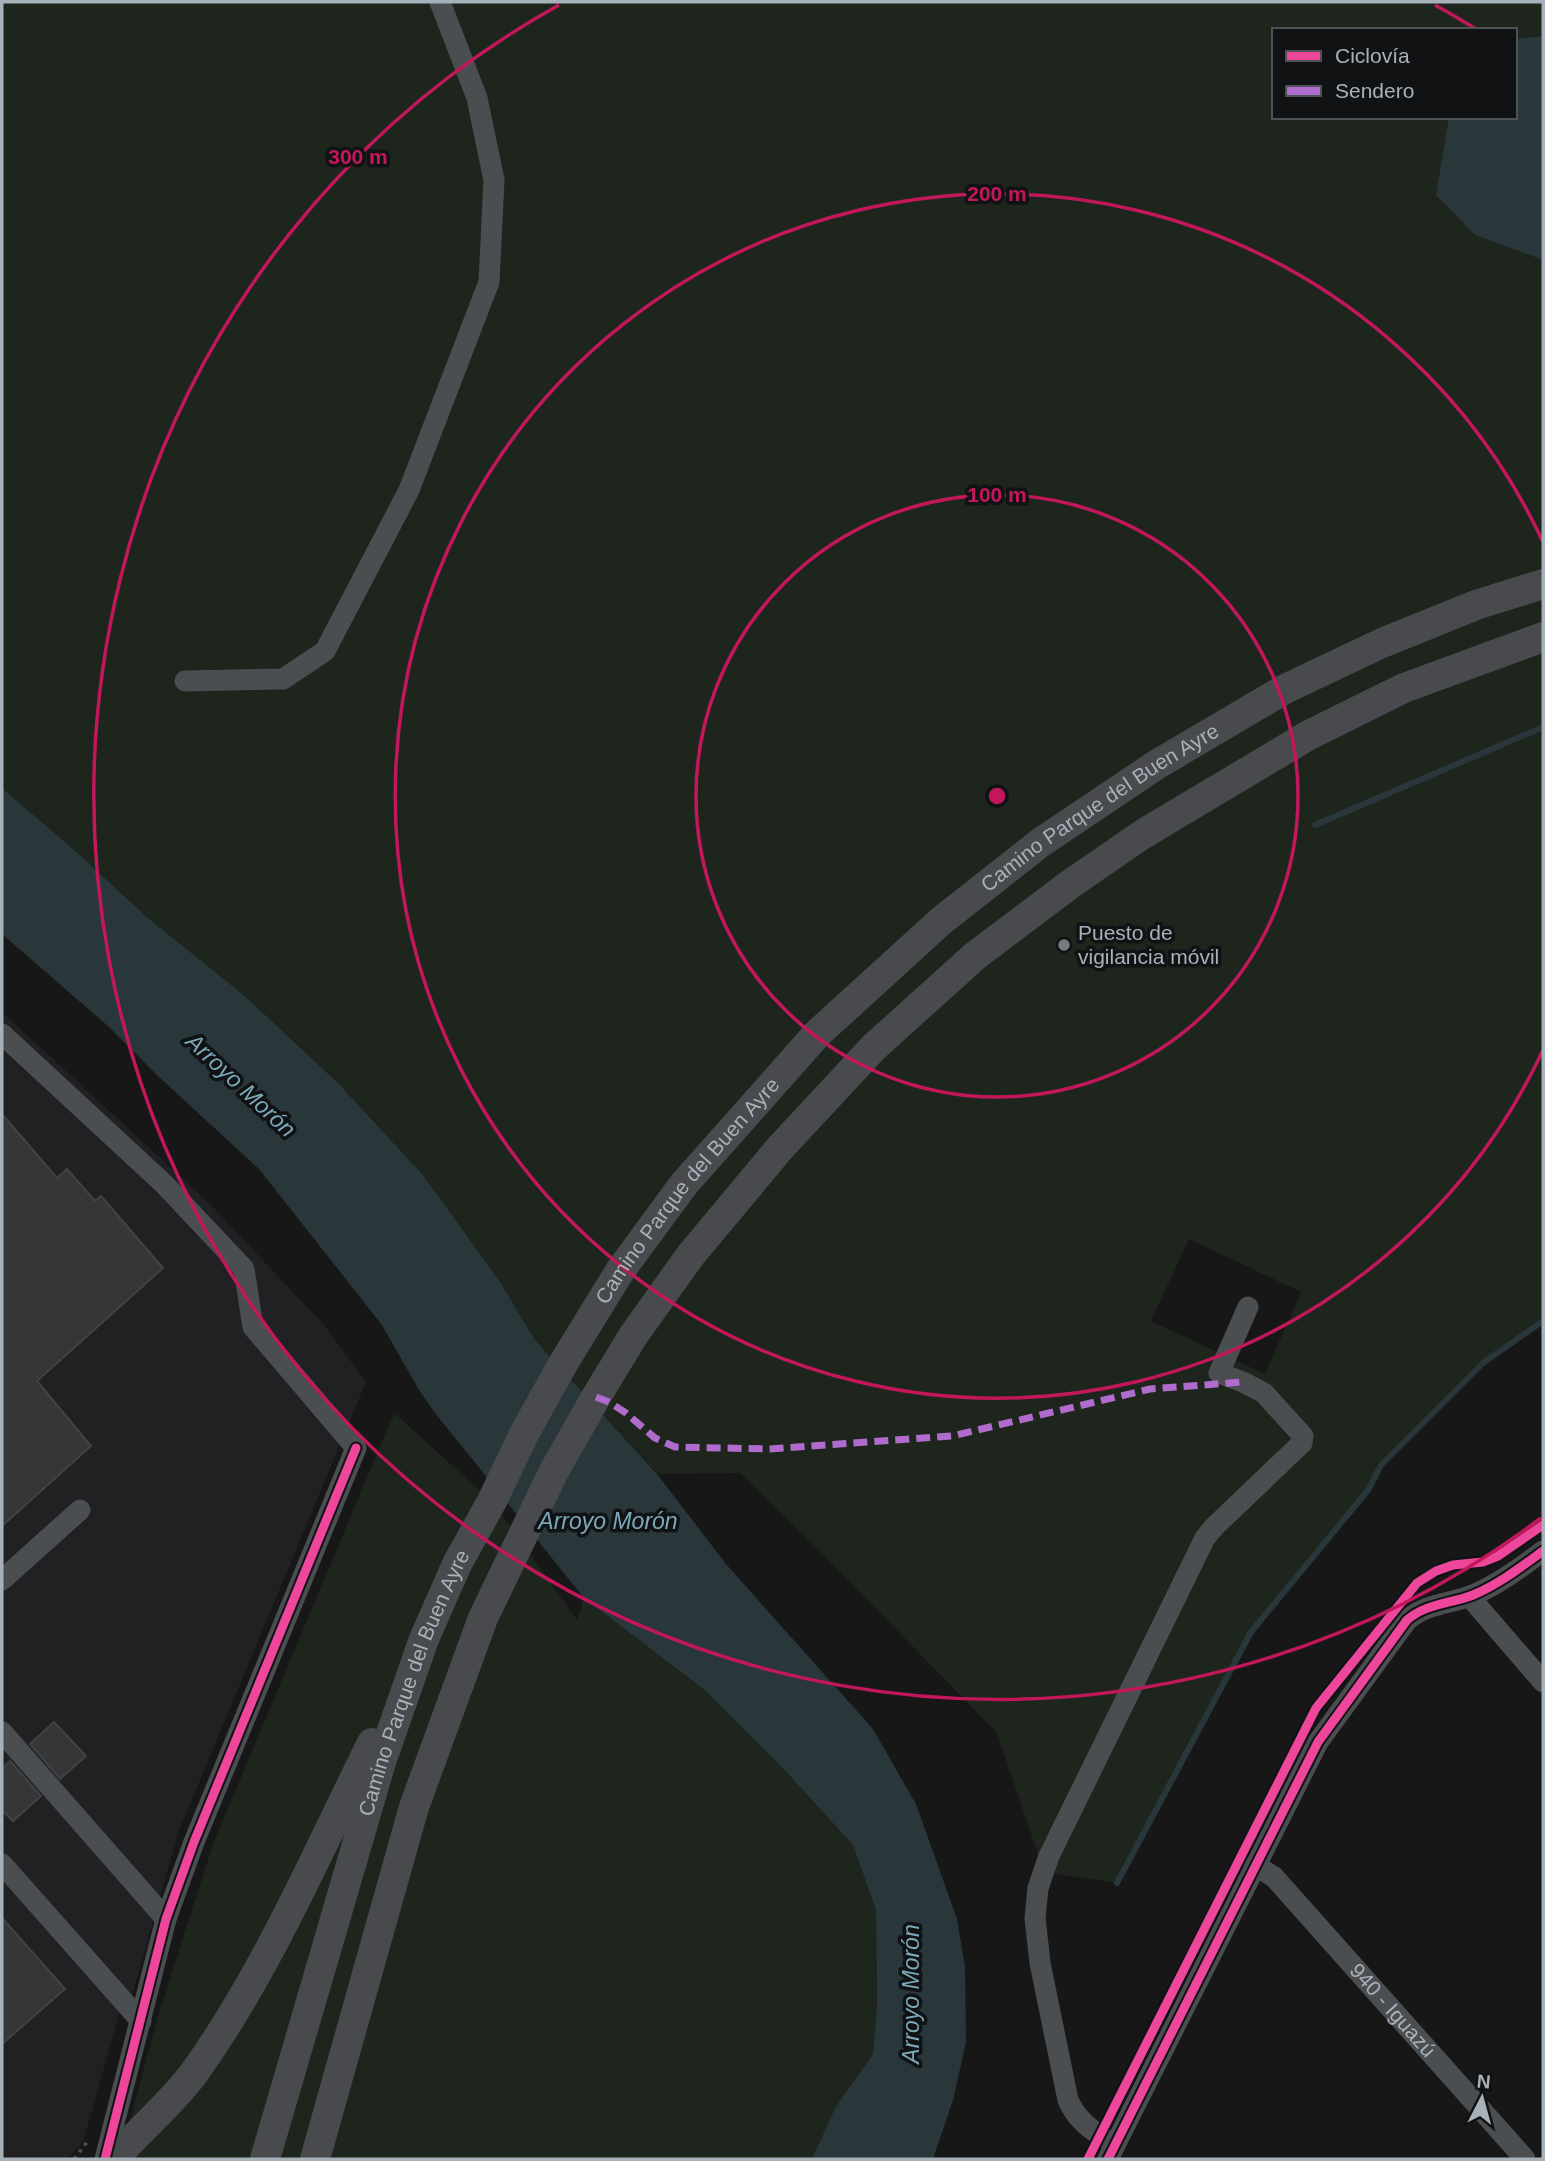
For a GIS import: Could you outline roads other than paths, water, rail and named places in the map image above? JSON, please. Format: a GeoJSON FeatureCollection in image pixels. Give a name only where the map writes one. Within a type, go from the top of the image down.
{"type":"FeatureCollection","features":[{"type":"Feature","properties":{"kind":"highway","name":"Camino Parque del Buen Ayre"},"geometry":{"type":"LineString","coordinates":[[265,2159],[381,1762],[424,1640],[457,1564],[564,1362],[620,1271],[684,1184],[817,1034],[952,912],[1040,843],[1156,765],[1286,688],[1382,643],[1476,605],[1543,584]]}},
{"type":"Feature","properties":{"kind":"highway","name":"Camino Parque del Buen Ayre"},"geometry":{"type":"LineString","coordinates":[[316,2159],[414,1807],[483,1618],[554,1471],[594,1400],[633,1336],[690,1256],[780,1148],[874,1047],[975,956],[1069,885],[1143,834],[1309,735],[1404,688],[1543,637]]}},
{"type":"Feature","properties":{"kind":"highway"},"geometry":{"type":"LineString","coordinates":[[114,2159],[132,2138],[159,2115],[193,2074],[245,1994],[294,1902],[424,1640]]}},
{"type":"Feature","properties":{"kind":"street"},"geometry":{"type":"LineString","coordinates":[[185,681],[283,679],[325,651],[409,490],[489,282],[494,180],[477,97],[440,2]]}},
{"type":"Feature","properties":{"kind":"street"},"geometry":{"type":"LineString","coordinates":[[2,1034],[164,1184],[244,1269],[253,1327],[356,1448],[194,1842],[166,1919],[105,2159]]}},
{"type":"Feature","properties":{"kind":"street"},"geometry":{"type":"LineString","coordinates":[[1248,1307],[1219,1373],[1264,1393],[1303,1436],[1302,1443],[1205,1538],[1049,1856],[1038,1888],[1035,1918],[1040,1963],[1068,2100],[1074,2114],[1111,2152],[1318,1742],[1407,1620],[1428,1606],[1469,1597],[1490,1588],[1543,1550]]}},
{"type":"Feature","properties":{"kind":"street"},"geometry":{"type":"LineString","coordinates":[[2,1580],[80,1510]]}},
{"type":"Feature","properties":{"kind":"street"},"geometry":{"type":"LineString","coordinates":[[1469,1597],[1543,1682]]}},
{"type":"Feature","properties":{"kind":"street"},"geometry":{"type":"LineString","coordinates":[[2,1732],[166,1919]]}},
{"type":"Feature","properties":{"kind":"street"},"geometry":{"type":"LineString","coordinates":[[2,1864],[141,2021]]}},
{"type":"Feature","properties":{"kind":"street","name":"940 - Iguazú"},"geometry":{"type":"LineString","coordinates":[[1255,1865],[1274,1877],[1525,2159]]}},
{"type":"Feature","properties":{"kind":"water"},"geometry":{"type":"Polygon","coordinates":[[[1543,36],[1543,260],[1475,235],[1436,195],[1449,119],[1517,119],[1517,39],[1543,36]]]}},
{"type":"Feature","properties":{"kind":"water","name":"Arroyo Morón"},"geometry":{"type":"Polygon","coordinates":[[[2,788],[148,918],[246,997],[339,1084],[423,1175],[500,1282],[535,1340],[657,1474],[726,1564],[873,1729],[916,1804],[957,1919],[965,1967],[966,2042],[953,2100],[933,2159],[812,2159],[835,2108],[873,2054],[877,2006],[876,1910],[853,1845],[706,1691],[584,1598],[435,1413],[382,1325],[259,1169],[108,1026],[2,934],[2,788]]]}},
{"type":"Feature","properties":{"kind":"waterway"},"geometry":{"type":"LineString","coordinates":[[1315,825],[1543,727]]}},
{"type":"Feature","properties":{"kind":"waterway"},"geometry":{"type":"LineString","coordinates":[[1117,1883],[1251,1632],[1369,1489],[1381,1465],[1483,1363],[1543,1321]]}},
{"type":"Feature","properties":{"kind":"place","name":"Puesto de vigilancia móvil"},"geometry":{"type":"Point","coordinates":[1064,945]}}]}
